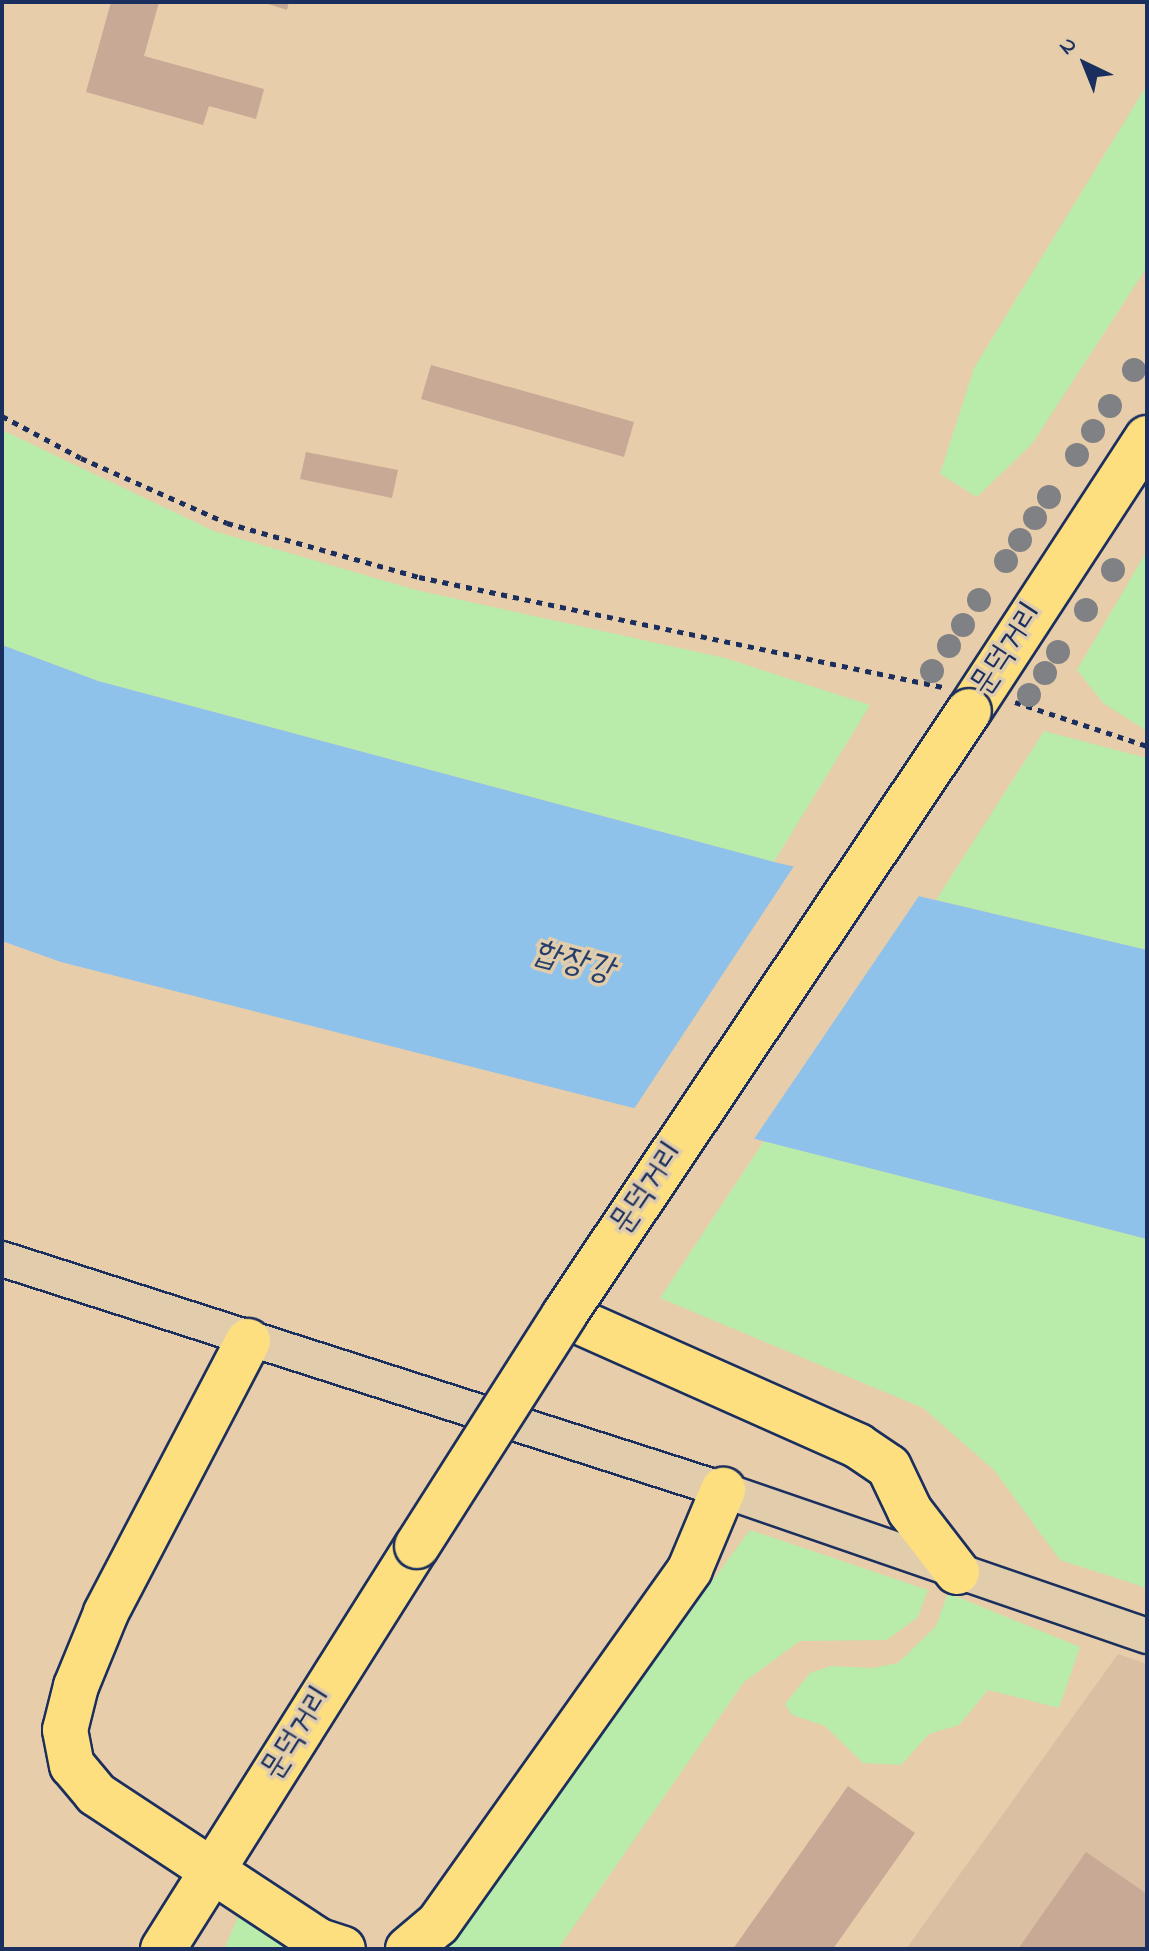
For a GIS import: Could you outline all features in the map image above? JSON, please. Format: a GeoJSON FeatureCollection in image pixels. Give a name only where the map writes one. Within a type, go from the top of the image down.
{"type":"FeatureCollection","features":[{"type":"Feature","properties":{"kind":"main road","name":"문덕거리"},"geometry":{"type":"LineString","coordinates":[[163,1949],[564,1315],[1147,438]]}},
{"type":"Feature","properties":{"kind":"main road"},"geometry":{"type":"LineString","coordinates":[[564,1315],[858,1446],[889,1467],[910,1511],[957,1572]]}},
{"type":"Feature","properties":{"kind":"main road"},"geometry":{"type":"LineString","coordinates":[[248,1341],[106,1613],[76,1686],[65,1730],[72,1765],[96,1794],[209,1872],[319,1941],[343,1949]]}},
{"type":"Feature","properties":{"kind":"main road"},"geometry":{"type":"LineString","coordinates":[[408,1949],[438,1924],[690,1569],[723,1490]]}},
{"type":"Feature","properties":{"kind":"street"},"geometry":{"type":"LineString","coordinates":[[2,1259],[248,1341],[723,1490],[1147,1636]]}},
{"type":"Feature","properties":{"kind":"path"},"geometry":{"type":"LineString","coordinates":[[2,416],[81,458],[242,527],[419,577],[907,684],[1147,746]]}},
{"type":"Feature","properties":{"kind":"shaded area"},"geometry":{"type":"Polygon","coordinates":[[[1118,1654],[1147,1664],[1147,1949],[906,1949],[1118,1654]]]}},
{"type":"Feature","properties":{"kind":"green space"},"geometry":{"type":"Polygon","coordinates":[[[1147,85],[1147,267],[1032,444],[977,497],[940,474],[974,368],[1147,85]]]}},
{"type":"Feature","properties":{"kind":"green space"},"geometry":{"type":"Polygon","coordinates":[[[2,430],[214,531],[416,590],[725,658],[870,705],[774,862],[98,681],[2,645],[2,430]]]}},
{"type":"Feature","properties":{"kind":"green space"},"geometry":{"type":"Polygon","coordinates":[[[1147,551],[1147,731],[1103,703],[1077,670],[1147,551]]]}},
{"type":"Feature","properties":{"kind":"green space"},"geometry":{"type":"Polygon","coordinates":[[[1044,731],[1147,758],[1147,950],[936,900],[1044,731]]]}},
{"type":"Feature","properties":{"kind":"green space"},"geometry":{"type":"Polygon","coordinates":[[[764,1141],[1147,1239],[1147,1588],[1060,1560],[994,1470],[923,1408],[660,1298],[764,1141]]]}},
{"type":"Feature","properties":{"kind":"green space"},"geometry":{"type":"Polygon","coordinates":[[[750,1530],[928,1590],[918,1617],[887,1640],[800,1641],[744,1682],[558,1949],[429,1949],[549,1801],[750,1530]]]}},
{"type":"Feature","properties":{"kind":"green space"},"geometry":{"type":"Polygon","coordinates":[[[948,1593],[1080,1647],[1059,1708],[988,1690],[959,1725],[929,1734],[901,1765],[863,1763],[825,1726],[792,1715],[785,1704],[810,1673],[831,1666],[873,1668],[898,1663],[936,1626],[948,1593]]]}},
{"type":"Feature","properties":{"kind":"green space"},"geometry":{"type":"Polygon","coordinates":[[[239,1915],[296,1949],[224,1949],[239,1915]]]}},
{"type":"Feature","properties":{"kind":"water","name":"합장강"},"geometry":{"type":"Polygon","coordinates":[[[2,645],[98,681],[774,862],[1147,950],[1147,1239],[61,962],[2,941],[2,645]]]}},
{"type":"Feature","properties":{"kind":"pier"},"geometry":{"type":"Polygon","coordinates":[[[796,863],[921,893],[752,1142],[632,1112],[796,863]]]}},
{"type":"Feature","properties":{"kind":"building"},"geometry":{"type":"Polygon","coordinates":[[[111,2],[159,2],[144,56],[264,89],[256,119],[209,106],[203,125],[86,92],[111,2]]]}},
{"type":"Feature","properties":{"kind":"building"},"geometry":{"type":"Polygon","coordinates":[[[262,2],[289,2],[287,10],[262,2]]]}},
{"type":"Feature","properties":{"kind":"building"},"geometry":{"type":"Polygon","coordinates":[[[431,365],[634,422],[624,457],[421,399],[431,365]]]}},
{"type":"Feature","properties":{"kind":"building"},"geometry":{"type":"Polygon","coordinates":[[[306,452],[398,470],[392,498],[300,479],[306,452]]]}},
{"type":"Feature","properties":{"kind":"building"},"geometry":{"type":"Polygon","coordinates":[[[848,1786],[915,1833],[833,1949],[733,1949],[848,1786]]]}},
{"type":"Feature","properties":{"kind":"building"},"geometry":{"type":"Polygon","coordinates":[[[1086,1852],[1147,1894],[1147,1949],[1018,1949],[1086,1852]]]}}]}
